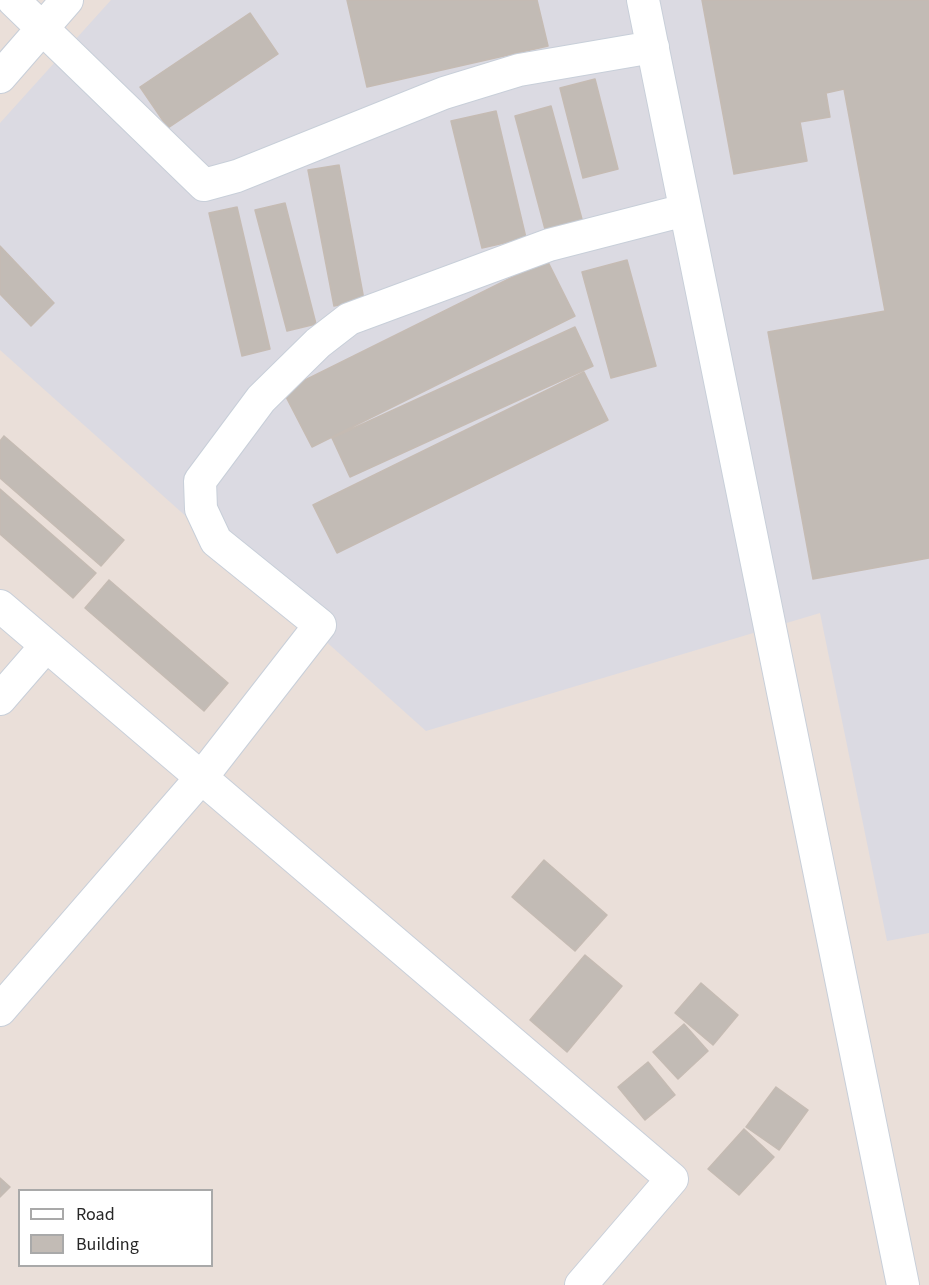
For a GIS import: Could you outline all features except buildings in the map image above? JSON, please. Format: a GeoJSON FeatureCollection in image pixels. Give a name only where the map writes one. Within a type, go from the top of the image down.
{"type":"FeatureCollection","features":[{"type":"Feature","properties":{"kind":"street"},"geometry":{"type":"LineString","coordinates":[[12,0],[204,185],[237,176],[444,93],[498,76],[519,70],[653,47]]}},
{"type":"Feature","properties":{"kind":"street"},"geometry":{"type":"LineString","coordinates":[[0,77],[67,0]]}},
{"type":"Feature","properties":{"kind":"street"},"geometry":{"type":"LineString","coordinates":[[643,0],[903,1285]]}},
{"type":"Feature","properties":{"kind":"street"},"geometry":{"type":"LineString","coordinates":[[0,1010],[201,778],[320,625],[216,541],[201,508],[200,481],[261,399],[318,343],[350,319],[549,245],[685,210]]}},
{"type":"Feature","properties":{"kind":"street"},"geometry":{"type":"LineString","coordinates":[[0,606],[672,1179],[581,1285]]}},
{"type":"Feature","properties":{"kind":"street"},"geometry":{"type":"LineString","coordinates":[[0,699],[46,646]]}},
{"type":"Feature","properties":{"kind":"shaded area"},"geometry":{"type":"Polygon","coordinates":[[[111,0],[929,0],[929,933],[887,941],[820,613],[426,731],[0,350],[0,123],[111,0]]]}}]}
